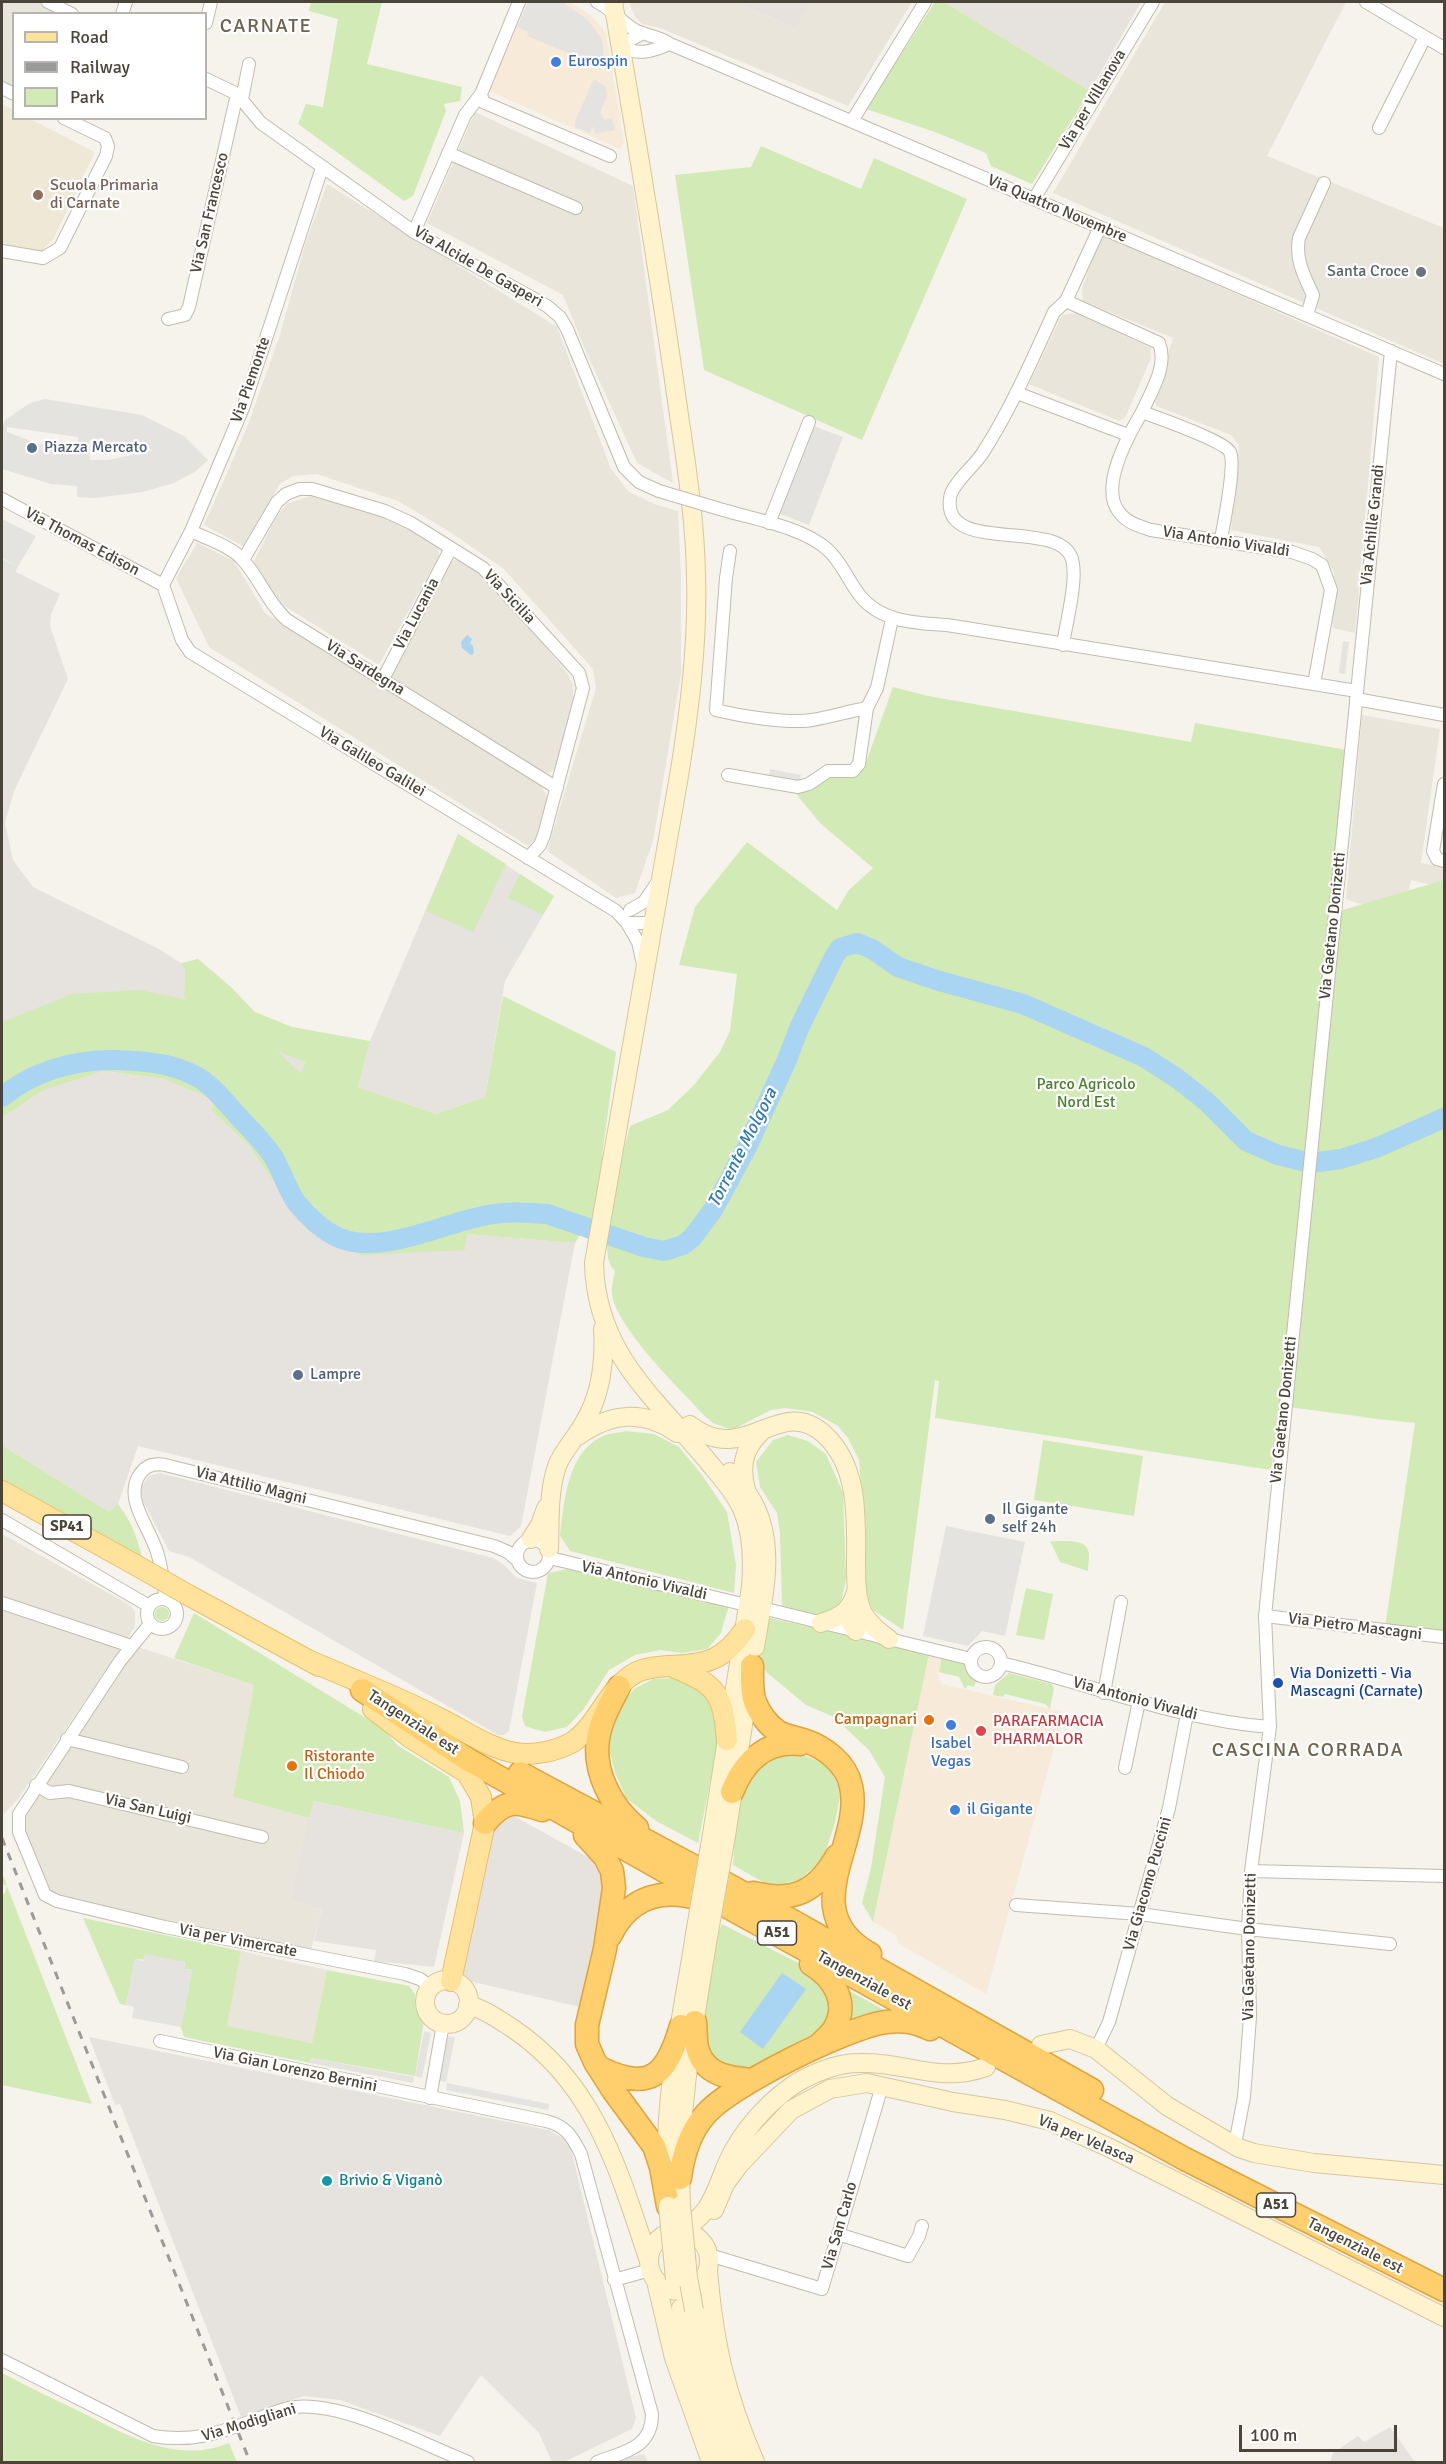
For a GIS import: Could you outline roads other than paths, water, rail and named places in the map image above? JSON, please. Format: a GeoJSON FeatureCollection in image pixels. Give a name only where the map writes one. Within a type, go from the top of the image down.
{"type":"FeatureCollection","features":[{"type":"Feature","properties":{"kind":"highway"},"geometry":{"type":"LineString","coordinates":[[752,1666],[754,1700],[764,1718],[779,1732],[817,1746],[836,1759],[852,1787],[851,1820],[836,1876],[834,1899],[841,1926],[865,1952],[906,1975],[916,1992]]}},
{"type":"Feature","properties":{"kind":"highway"},"geometry":{"type":"LineString","coordinates":[[618,1687],[600,1732],[598,1756],[600,1767],[607,1788],[620,1811],[633,1825],[662,1848]]}},
{"type":"Feature","properties":{"kind":"highway","name":"Tangenziale est"},"geometry":{"type":"LineString","coordinates":[[362,1690],[467,1759],[571,1820],[734,1899],[916,1992],[1277,2190],[1444,2273]]}},
{"type":"Feature","properties":{"kind":"highway","name":"Tangenziale est"},"geometry":{"type":"LineString","coordinates":[[362,1690],[662,1848],[734,1899],[762,1925],[984,2057],[1444,2290]]}},
{"type":"Feature","properties":{"kind":"highway"},"geometry":{"type":"LineString","coordinates":[[732,1792],[743,1770],[764,1750],[781,1744],[817,1746]]}},
{"type":"Feature","properties":{"kind":"highway"},"geometry":{"type":"LineString","coordinates":[[485,1823],[500,1808],[517,1803],[571,1820],[605,1857],[614,1878],[613,1899],[605,1949],[586,2030],[589,2050],[613,2090],[654,2146],[674,2205]]}},
{"type":"Feature","properties":{"kind":"highway"},"geometry":{"type":"LineString","coordinates":[[605,1949],[622,1917],[630,1908],[646,1899],[669,1894],[734,1899],[796,1895],[809,1889],[823,1878],[843,1847]]}},
{"type":"Feature","properties":{"kind":"highway"},"geometry":{"type":"LineString","coordinates":[[762,1925],[784,1949],[826,1974],[837,1989],[840,2004],[834,2030],[816,2047]]}},
{"type":"Feature","properties":{"kind":"highway"},"geometry":{"type":"LineString","coordinates":[[680,2178],[688,2143],[702,2118],[719,2102],[752,2080],[816,2047],[872,2025],[904,2021],[920,2024],[984,2057]]}},
{"type":"Feature","properties":{"kind":"highway"},"geometry":{"type":"LineString","coordinates":[[600,2068],[633,2081],[651,2076],[667,2064],[688,2024]]}},
{"type":"Feature","properties":{"kind":"highway"},"geometry":{"type":"LineString","coordinates":[[688,2024],[698,2051],[709,2067],[728,2078],[752,2080]]}},
{"type":"Feature","properties":{"kind":"main road"},"geometry":{"type":"LineString","coordinates":[[614,7],[628,48],[628,85],[689,485],[696,574],[696,635],[691,702],[597,1242],[594,1263],[596,1293],[603,1321],[615,1348],[634,1375],[746,1501]]}},
{"type":"Feature","properties":{"kind":"main road"},"geometry":{"type":"LineString","coordinates":[[594,1263],[603,1300],[616,1328],[651,1380],[690,1425],[746,1501],[765,1537],[766,1569],[752,1666],[732,1792],[719,1832]]}},
{"type":"Feature","properties":{"kind":"main road"},"geometry":{"type":"LineString","coordinates":[[526,1541],[540,1525],[557,1467],[590,1413],[600,1382],[605,1351],[603,1321]]}},
{"type":"Feature","properties":{"kind":"main road"},"geometry":{"type":"LineString","coordinates":[[574,1439],[601,1421],[629,1417],[646,1419],[667,1426],[696,1447]]}},
{"type":"Feature","properties":{"kind":"main road"},"geometry":{"type":"LineString","coordinates":[[690,1425],[705,1436],[726,1440],[744,1437],[783,1422],[802,1423],[814,1427],[825,1435],[836,1450],[849,1477],[856,1510],[856,1631]]}},
{"type":"Feature","properties":{"kind":"main road"},"geometry":{"type":"LineString","coordinates":[[674,2205],[680,2178],[688,2024],[719,1832],[727,1740],[753,1563],[742,1471],[744,1457],[751,1443],[764,1430]]}},
{"type":"Feature","properties":{"kind":"main road"},"geometry":{"type":"LineString","coordinates":[[549,1554],[552,1489]]}},
{"type":"Feature","properties":{"kind":"main road","name":"SP41"},"geometry":{"type":"LineString","coordinates":[[2,1491],[362,1690]]}},
{"type":"Feature","properties":{"kind":"main road"},"geometry":{"type":"LineString","coordinates":[[821,1623],[840,1616],[857,1602]]}},
{"type":"Feature","properties":{"kind":"main road"},"geometry":{"type":"LineString","coordinates":[[857,1602],[876,1629],[889,1639]]}},
{"type":"Feature","properties":{"kind":"main road"},"geometry":{"type":"LineString","coordinates":[[308,1660],[438,1717],[496,1747],[516,1753],[548,1751],[573,1742],[588,1727],[618,1687],[637,1672],[652,1668],[702,1664],[720,1656],[735,1643],[745,1629]]}},
{"type":"Feature","properties":{"kind":"main road"},"geometry":{"type":"LineString","coordinates":[[308,1660],[411,1738],[463,1769],[474,1781],[481,1797],[485,1823],[451,1981]]}},
{"type":"Feature","properties":{"kind":"main road"},"geometry":{"type":"LineString","coordinates":[[670,1666],[698,1677],[716,1693],[723,1706],[727,1740]]}},
{"type":"Feature","properties":{"kind":"main road"},"geometry":{"type":"LineString","coordinates":[[440,1981],[451,1981],[464,1989],[468,2004],[462,2018],[453,2023],[442,2024],[426,2011],[425,1998],[431,1987],[440,1981]]}},
{"type":"Feature","properties":{"kind":"main road"},"geometry":{"type":"LineString","coordinates":[[468,2004],[488,2013],[523,2036],[568,2081],[595,2117],[614,2158],[630,2204],[652,2271],[674,2358],[711,2463]]}},
{"type":"Feature","properties":{"kind":"main road"},"geometry":{"type":"LineString","coordinates":[[688,2024],[672,2074],[668,2131],[674,2205],[675,2278],[739,2463]]}},
{"type":"Feature","properties":{"kind":"main road"},"geometry":{"type":"LineString","coordinates":[[1041,2045],[1070,2039],[1096,2049],[1148,2092],[1197,2124],[1254,2153],[1444,2175]]}},
{"type":"Feature","properties":{"kind":"main road"},"geometry":{"type":"LineString","coordinates":[[630,2204],[648,2225],[673,2232],[694,2235],[708,2259],[698,2285],[690,2290],[671,2291],[652,2271],[655,2244],[673,2232],[700,2219],[729,2159],[743,2137],[779,2096],[801,2081],[829,2068],[860,2062],[958,2075],[984,2057]]}},
{"type":"Feature","properties":{"kind":"main road","name":"Via per Velasca"},"geometry":{"type":"LineString","coordinates":[[714,2210],[730,2176],[795,2107],[830,2089],[867,2083],[1050,2121],[1108,2147],[1444,2317]]}},
{"type":"Feature","properties":{"kind":"main road"},"geometry":{"type":"LineString","coordinates":[[743,2137],[776,2125]]}},
{"type":"Feature","properties":{"kind":"main road","name":"Via per Velasca"},"geometry":{"type":"LineString","coordinates":[[720,2181],[707,2236],[712,2322],[729,2397],[755,2463]]}},
{"type":"Feature","properties":{"kind":"main road"},"geometry":{"type":"LineString","coordinates":[[687,2309],[695,2373],[726,2463]]}},
{"type":"Feature","properties":{"kind":"street"},"geometry":{"type":"LineString","coordinates":[[48,2],[68,12]]}},
{"type":"Feature","properties":{"kind":"street"},"geometry":{"type":"LineString","coordinates":[[207,19],[211,2]]}},
{"type":"Feature","properties":{"kind":"street"},"geometry":{"type":"LineString","coordinates":[[414,232],[465,115],[481,94],[519,2]]}},
{"type":"Feature","properties":{"kind":"street","name":"Via Quattro Novembre"},"geometry":{"type":"LineString","coordinates":[[597,2],[614,7],[632,28],[643,33],[659,37],[670,44],[1444,374]]}},
{"type":"Feature","properties":{"kind":"street"},"geometry":{"type":"LineString","coordinates":[[852,121],[925,2]]}},
{"type":"Feature","properties":{"kind":"street","name":"Via per Villanova"},"geometry":{"type":"LineString","coordinates":[[1034,199],[1153,2]]}},
{"type":"Feature","properties":{"kind":"street"},"geometry":{"type":"LineString","coordinates":[[1366,2],[1444,48]]}},
{"type":"Feature","properties":{"kind":"street"},"geometry":{"type":"LineString","coordinates":[[628,48],[643,33]]}},
{"type":"Feature","properties":{"kind":"street"},"geometry":{"type":"LineString","coordinates":[[1379,128],[1425,37]]}},
{"type":"Feature","properties":{"kind":"street"},"geometry":{"type":"LineString","coordinates":[[628,48],[657,49],[670,44]]}},
{"type":"Feature","properties":{"kind":"street"},"geometry":{"type":"LineString","coordinates":[[207,80],[240,97],[249,64]]}},
{"type":"Feature","properties":{"kind":"street"},"geometry":{"type":"LineString","coordinates":[[481,94],[483,102],[610,156]]}},
{"type":"Feature","properties":{"kind":"street","name":"Via Alcide De Gasperi"},"geometry":{"type":"LineString","coordinates":[[240,97],[261,123],[414,232],[547,306],[560,317],[624,467],[639,482],[659,491],[769,523]]}},
{"type":"Feature","properties":{"kind":"street","name":"Via San Francesco"},"geometry":{"type":"LineString","coordinates":[[168,319],[185,315],[189,307],[240,97]]}},
{"type":"Feature","properties":{"kind":"street"},"geometry":{"type":"LineString","coordinates":[[2,251],[43,258],[64,243],[106,156],[108,146],[105,138],[70,120]]}},
{"type":"Feature","properties":{"kind":"street"},"geometry":{"type":"LineString","coordinates":[[448,153],[576,207]]}},
{"type":"Feature","properties":{"kind":"street","name":"Via Piemonte"},"geometry":{"type":"LineString","coordinates":[[163,585],[191,531],[243,408],[322,168]]}},
{"type":"Feature","properties":{"kind":"street"},"geometry":{"type":"LineString","coordinates":[[1307,315],[1314,295],[1299,263],[1297,247],[1324,183]]}},
{"type":"Feature","properties":{"kind":"street"},"geometry":{"type":"LineString","coordinates":[[1063,645],[1073,577],[1072,558],[1066,549],[1054,540],[987,533],[969,528],[959,523],[951,510],[950,497],[954,488],[982,454],[1007,414],[1054,312],[1066,301],[1100,227]]}},
{"type":"Feature","properties":{"kind":"street","name":"Via Antonio Vivaldi"},"geometry":{"type":"LineString","coordinates":[[1066,301],[1159,343],[1164,354],[1160,371],[1142,412],[1128,435],[1113,479],[1113,498],[1118,512],[1130,523],[1151,530],[1221,539],[1292,552],[1312,558],[1322,566],[1331,590],[1314,684]]}},
{"type":"Feature","properties":{"kind":"street","name":"Via Achille Grandi"},"geometry":{"type":"LineString","coordinates":[[1357,695],[1391,351]]}},
{"type":"Feature","properties":{"kind":"street"},"geometry":{"type":"LineString","coordinates":[[1017,393],[1128,435]]}},
{"type":"Feature","properties":{"kind":"street"},"geometry":{"type":"LineString","coordinates":[[1142,412],[1202,435],[1227,447],[1231,452],[1221,539]]}},
{"type":"Feature","properties":{"kind":"street"},"geometry":{"type":"LineString","coordinates":[[809,422],[769,523],[796,532],[826,548],[836,558],[857,593],[892,619],[947,625],[1314,684],[1444,715]]}},
{"type":"Feature","properties":{"kind":"street","name":"Via Sicilia"},"geometry":{"type":"LineString","coordinates":[[243,560],[277,502],[286,494],[299,489],[312,489],[385,511],[411,523],[490,575],[579,673],[582,680],[583,688],[544,835],[540,845],[528,858]]}},
{"type":"Feature","properties":{"kind":"street","name":"Via Thomas Edison"},"geometry":{"type":"LineString","coordinates":[[2,499],[163,585]]}},
{"type":"Feature","properties":{"kind":"street","name":"Via Sardegna"},"geometry":{"type":"LineString","coordinates":[[191,531],[243,560],[280,613],[557,788]]}},
{"type":"Feature","properties":{"kind":"street","name":"Via Lucania"},"geometry":{"type":"LineString","coordinates":[[383,679],[451,548]]}},
{"type":"Feature","properties":{"kind":"street"},"geometry":{"type":"LineString","coordinates":[[730,551],[716,710],[737,715],[797,721],[867,708]]}},
{"type":"Feature","properties":{"kind":"street","name":"Via Galileo Galilei"},"geometry":{"type":"LineString","coordinates":[[163,585],[182,640],[190,652],[616,911],[627,923],[638,942],[644,970]]}},
{"type":"Feature","properties":{"kind":"street"},"geometry":{"type":"LineString","coordinates":[[728,775],[798,787],[809,784],[828,771],[853,771],[859,764],[867,708],[877,688],[892,619]]}},
{"type":"Feature","properties":{"kind":"street","name":"Via Gaetano Donizetti"},"geometry":{"type":"LineString","coordinates":[[1235,2143],[1244,2097],[1250,2017],[1248,1929],[1251,1871],[1270,1727],[1265,1616],[1357,695]]}},
{"type":"Feature","properties":{"kind":"street"},"geometry":{"type":"LineString","coordinates":[[1444,784],[1433,851],[1437,859],[1444,861]]}},
{"type":"Feature","properties":{"kind":"street"},"geometry":{"type":"LineString","coordinates":[[630,910],[644,902],[661,877]]}},
{"type":"Feature","properties":{"kind":"street"},"geometry":{"type":"LineString","coordinates":[[616,911],[639,912],[652,923]]}},
{"type":"Feature","properties":{"kind":"street"},"geometry":{"type":"LineString","coordinates":[[627,923],[652,923]]}},
{"type":"Feature","properties":{"kind":"street","name":"Via Attilio Magni"},"geometry":{"type":"LineString","coordinates":[[166,1599],[157,1551],[136,1505],[134,1491],[139,1474],[153,1464],[494,1546],[508,1552],[517,1560]]}},
{"type":"Feature","properties":{"kind":"street"},"geometry":{"type":"LineString","coordinates":[[2,1520],[149,1606]]}},
{"type":"Feature","properties":{"kind":"street"},"geometry":{"type":"LineString","coordinates":[[526,1541],[542,1541],[549,1554],[542,1570],[532,1572],[523,1569],[517,1560],[518,1551],[526,1541]]}},
{"type":"Feature","properties":{"kind":"street","name":"Via Attilio Magni"},"geometry":{"type":"LineString","coordinates":[[494,1546],[526,1541]]}},
{"type":"Feature","properties":{"kind":"street","name":"Via Antonio Vivaldi"},"geometry":{"type":"LineString","coordinates":[[549,1554],[738,1603]]}},
{"type":"Feature","properties":{"kind":"street"},"geometry":{"type":"LineString","coordinates":[[166,1599],[175,1605],[176,1620],[173,1625],[158,1629],[150,1624],[146,1615],[149,1606],[156,1600],[166,1599]]}},
{"type":"Feature","properties":{"kind":"street"},"geometry":{"type":"LineString","coordinates":[[1104,1693],[1121,1602]]}},
{"type":"Feature","properties":{"kind":"street"},"geometry":{"type":"LineString","coordinates":[[2,1603],[131,1646]]}},
{"type":"Feature","properties":{"kind":"street"},"geometry":{"type":"LineString","coordinates":[[770,1610],[971,1659],[972,1668],[983,1677],[993,1675],[1001,1663]]}},
{"type":"Feature","properties":{"kind":"street","name":"Via Pietro Mascagni"},"geometry":{"type":"LineString","coordinates":[[1265,1616],[1444,1637]]}},
{"type":"Feature","properties":{"kind":"street"},"geometry":{"type":"LineString","coordinates":[[36,1785],[131,1646],[150,1624]]}},
{"type":"Feature","properties":{"kind":"street","name":"Via Antonio Vivaldi"},"geometry":{"type":"LineString","coordinates":[[971,1659],[975,1651],[989,1647],[997,1651],[1001,1663],[1104,1693],[1187,1714],[1242,1725],[1270,1727]]}},
{"type":"Feature","properties":{"kind":"street"},"geometry":{"type":"LineString","coordinates":[[1125,1768],[1139,1701]]}},
{"type":"Feature","properties":{"kind":"street","name":"Via Giacomo Puccini"},"geometry":{"type":"LineString","coordinates":[[1096,2049],[1109,2022],[1169,1808],[1187,1714]]}},
{"type":"Feature","properties":{"kind":"street"},"geometry":{"type":"LineString","coordinates":[[67,1739],[182,1767]]}},
{"type":"Feature","properties":{"kind":"street","name":"Via San Luigi"},"geometry":{"type":"LineString","coordinates":[[36,1785],[50,1793],[69,1791],[262,1837]]}},
{"type":"Feature","properties":{"kind":"street","name":"Via per Vimercate"},"geometry":{"type":"LineString","coordinates":[[36,1785],[22,1805],[17,1823],[45,1895],[57,1901],[165,1927],[405,1974],[420,1979],[431,1987]]}},
{"type":"Feature","properties":{"kind":"street"},"geometry":{"type":"LineString","coordinates":[[1251,1871],[1444,1876]]}},
{"type":"Feature","properties":{"kind":"street"},"geometry":{"type":"LineString","coordinates":[[1017,1905],[1140,1914],[1248,1929],[1390,1944]]}},
{"type":"Feature","properties":{"kind":"street"},"geometry":{"type":"LineString","coordinates":[[430,2098],[442,2024]]}},
{"type":"Feature","properties":{"kind":"street","name":"Via Gian Lorenzo Bernini"},"geometry":{"type":"LineString","coordinates":[[160,2041],[546,2121],[571,2133],[581,2154],[652,2414],[651,2428],[643,2443],[597,2463]]}},
{"type":"Feature","properties":{"kind":"street","name":"Via San Carlo"},"geometry":{"type":"LineString","coordinates":[[708,2259],[716,2257],[822,2289],[882,2086]]}},
{"type":"Feature","properties":{"kind":"street"},"geometry":{"type":"LineString","coordinates":[[838,2234],[908,2256],[919,2236],[921,2226]]}},
{"type":"Feature","properties":{"kind":"street"},"geometry":{"type":"LineString","coordinates":[[614,2280],[652,2271]]}},
{"type":"Feature","properties":{"kind":"street","name":"Via Modigliani"},"geometry":{"type":"LineString","coordinates":[[2,2361],[153,2436],[193,2439],[212,2436],[285,2408],[315,2406],[342,2411],[468,2463]]}},
{"type":"Feature","properties":{"kind":"water"},"geometry":{"type":"Polygon","coordinates":[[[467,635],[472,639],[470,644],[473,646],[474,653],[471,655],[462,648],[461,642],[467,635]]]}},
{"type":"Feature","properties":{"kind":"water"},"geometry":{"type":"Polygon","coordinates":[[[782,1973],[806,1989],[763,2049],[740,2032],[782,1973]]]}},
{"type":"Feature","properties":{"kind":"waterway","name":"Torrente Molgora"},"geometry":{"type":"LineString","coordinates":[[2,1097],[27,1080],[71,1064],[116,1060],[166,1065],[189,1073],[214,1089],[270,1152],[300,1207],[323,1228],[342,1239],[358,1243],[376,1243],[413,1236],[483,1216],[523,1212],[547,1214],[644,1247],[664,1251],[683,1245],[692,1238],[713,1210],[747,1147],[800,1026],[834,957],[840,948],[857,943],[872,949],[898,967],[1023,1004],[1144,1057],[1178,1079],[1207,1102],[1246,1141],[1278,1155],[1310,1163],[1341,1159],[1376,1148],[1444,1118]]}},
{"type":"Feature","properties":{"kind":"railway"},"geometry":{"type":"LineString","coordinates":[[2,1838],[250,2462]]}},
{"type":"Feature","properties":{"kind":"place","name":"Eurospin"},"geometry":{"type":"Point","coordinates":[556,62]}},
{"type":"Feature","properties":{"kind":"place","name":"Scuola Primaria di Carnate"},"geometry":{"type":"Point","coordinates":[38,195]}},
{"type":"Feature","properties":{"kind":"place","name":"Santa Croce"},"geometry":{"type":"Point","coordinates":[1421,272]}},
{"type":"Feature","properties":{"kind":"place","name":"Piazza Mercato"},"geometry":{"type":"Point","coordinates":[32,448]}},
{"type":"Feature","properties":{"kind":"place","name":"Lampre"},"geometry":{"type":"Point","coordinates":[298,1375]}},
{"type":"Feature","properties":{"kind":"place","name":"Il Gigante self 24h"},"geometry":{"type":"Point","coordinates":[990,1519]}},
{"type":"Feature","properties":{"kind":"place","name":"Via Donizetti - Via Mascagni (Carnate)"},"geometry":{"type":"Point","coordinates":[1278,1683]}},
{"type":"Feature","properties":{"kind":"place","name":"Campagnari"},"geometry":{"type":"Point","coordinates":[929,1720]}},
{"type":"Feature","properties":{"kind":"place","name":"Isabel Vegas"},"geometry":{"type":"Point","coordinates":[951,1725]}},
{"type":"Feature","properties":{"kind":"place","name":"PARAFARMACIA PHARMALOR"},"geometry":{"type":"Point","coordinates":[981,1731]}},
{"type":"Feature","properties":{"kind":"place","name":"Ristorante Il Chiodo"},"geometry":{"type":"Point","coordinates":[292,1766]}},
{"type":"Feature","properties":{"kind":"place","name":"il Gigante"},"geometry":{"type":"Point","coordinates":[955,1810]}},
{"type":"Feature","properties":{"kind":"place","name":"Brivio & Viganò"},"geometry":{"type":"Point","coordinates":[327,2181]}},
{"type":"Feature","properties":{"kind":"district","name":"CARNATE"},"geometry":{"type":"Point","coordinates":[266,27]}},
{"type":"Feature","properties":{"kind":"district","name":"CASCINA CORRADA"},"geometry":{"type":"Point","coordinates":[1308,1751]}},
{"type":"Feature","properties":{"kind":"park label","name":"Parco Agricolo Nord Est"},"geometry":{"type":"Point","coordinates":[1086,1094]}}]}
